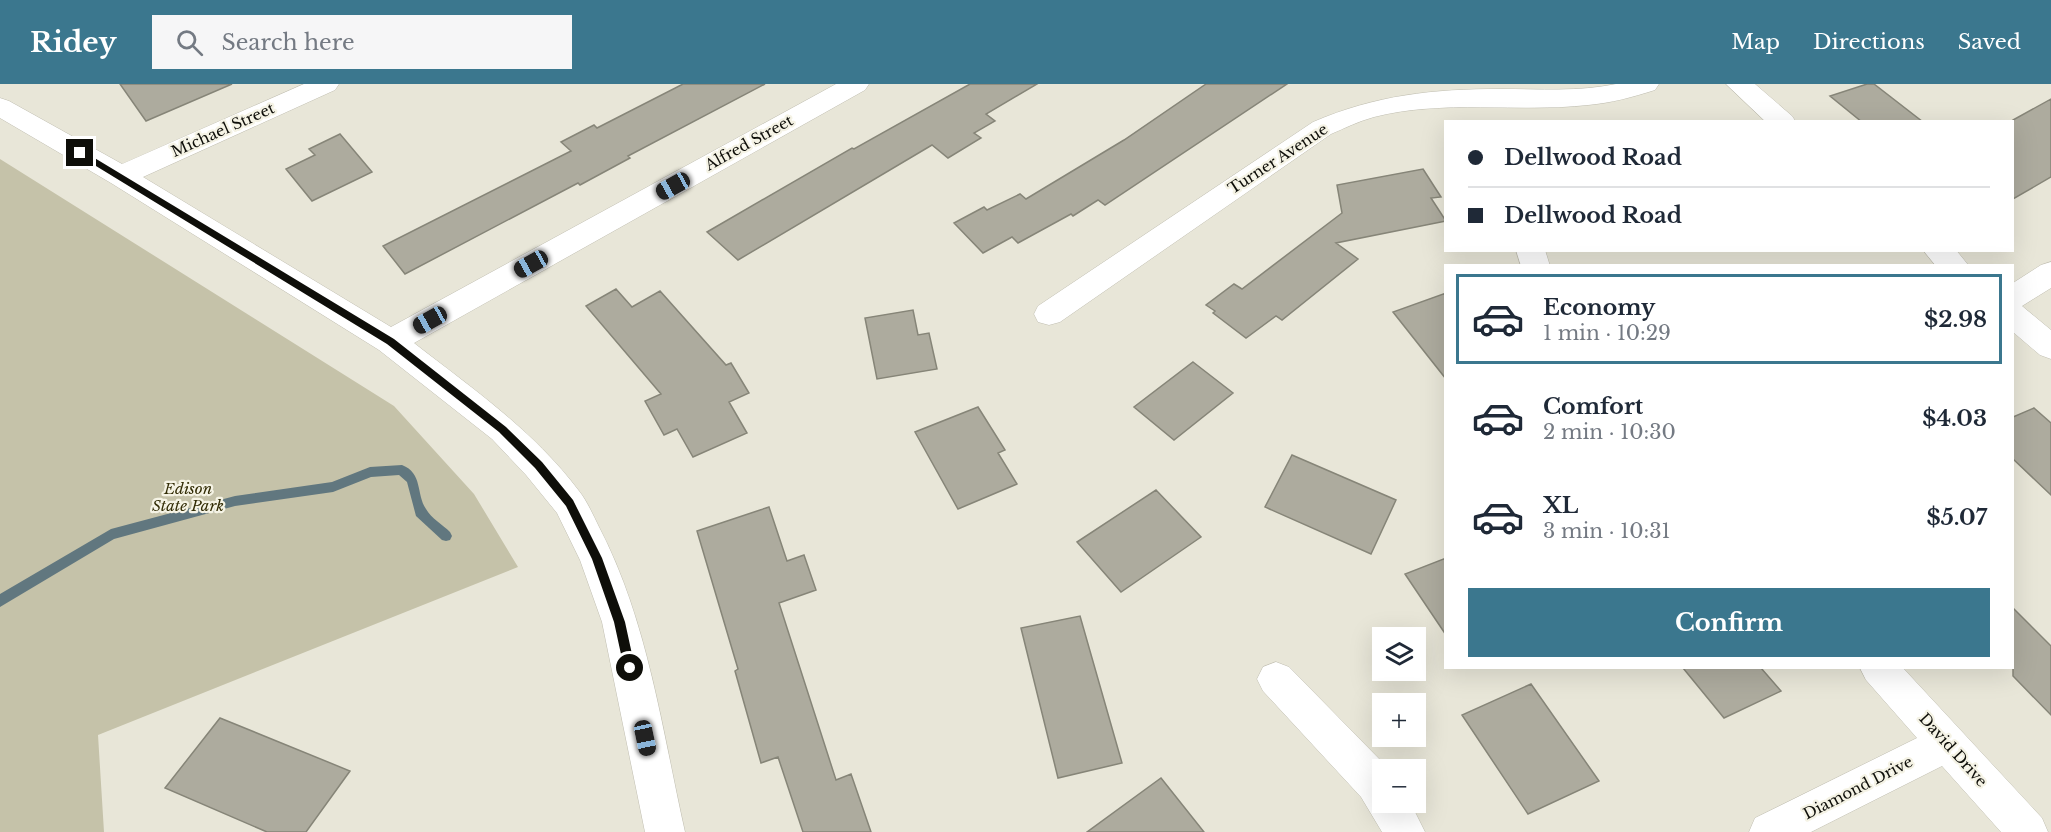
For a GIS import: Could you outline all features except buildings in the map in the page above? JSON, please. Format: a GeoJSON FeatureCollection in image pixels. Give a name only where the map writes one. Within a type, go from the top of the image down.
{"type":"FeatureCollection","features":[{"type":"Feature","properties":{"kind":"street","name":"Michael Street"},"geometry":{"type":"LineString","coordinates":[[121,176],[326,84]]}},
{"type":"Feature","properties":{"kind":"street","name":"Alfred Street"},"geometry":{"type":"LineString","coordinates":[[390,342],[856,84]]}},
{"type":"Feature","properties":{"kind":"street","name":"Turner Avenue"},"geometry":{"type":"LineString","coordinates":[[1050,314],[1322,128],[1364,111],[1390,105],[1484,110],[1598,96],[1646,84]]}},
{"type":"Feature","properties":{"kind":"street"},"geometry":{"type":"LineString","coordinates":[[1739,84],[1781,120]]}},
{"type":"Feature","properties":{"kind":"street"},"geometry":{"type":"LineString","coordinates":[[0,107],[121,176],[390,342],[503,430],[538,465],[569,503],[597,558],[620,622],[665,832]]}},
{"type":"Feature","properties":{"kind":"street"},"geometry":{"type":"LineString","coordinates":[[1939,252],[1953,264]]}},
{"type":"Feature","properties":{"kind":"street"},"geometry":{"type":"LineString","coordinates":[[2014,297],[2051,273]]}},
{"type":"Feature","properties":{"kind":"street"},"geometry":{"type":"LineString","coordinates":[[2014,316],[2051,347]]}},
{"type":"Feature","properties":{"kind":"street","name":"David Drive"},"geometry":{"type":"LineString","coordinates":[[1880,669],[2028,832]]}},
{"type":"Feature","properties":{"kind":"street"},"geometry":{"type":"LineString","coordinates":[[1276,679],[1372,780]]}},
{"type":"Feature","properties":{"kind":"street","name":"Diamond Drive"},"geometry":{"type":"LineString","coordinates":[[1769,832],[1947,743]]}},
{"type":"Feature","properties":{"kind":"street"},"geometry":{"type":"LineString","coordinates":[[1394,813],[1405,832]]}},
{"type":"Feature","properties":{"kind":"green space","name":"Edison State Park"},"geometry":{"type":"Polygon","coordinates":[[[0,159],[394,406],[474,494],[518,567],[98,735],[104,832],[0,832],[0,159]]]}},
{"type":"Feature","properties":{"kind":"waterway"},"geometry":{"type":"LineString","coordinates":[[0,601],[111,534],[235,501],[333,487],[370,472],[402,470],[412,480],[420,512],[446,536]]}},
{"type":"Feature","properties":{"kind":"route"},"geometry":{"type":"LineString","coordinates":[[80,153],[390,342],[503,430],[538,465],[569,503],[597,558],[620,622],[630,668]]}}]}
